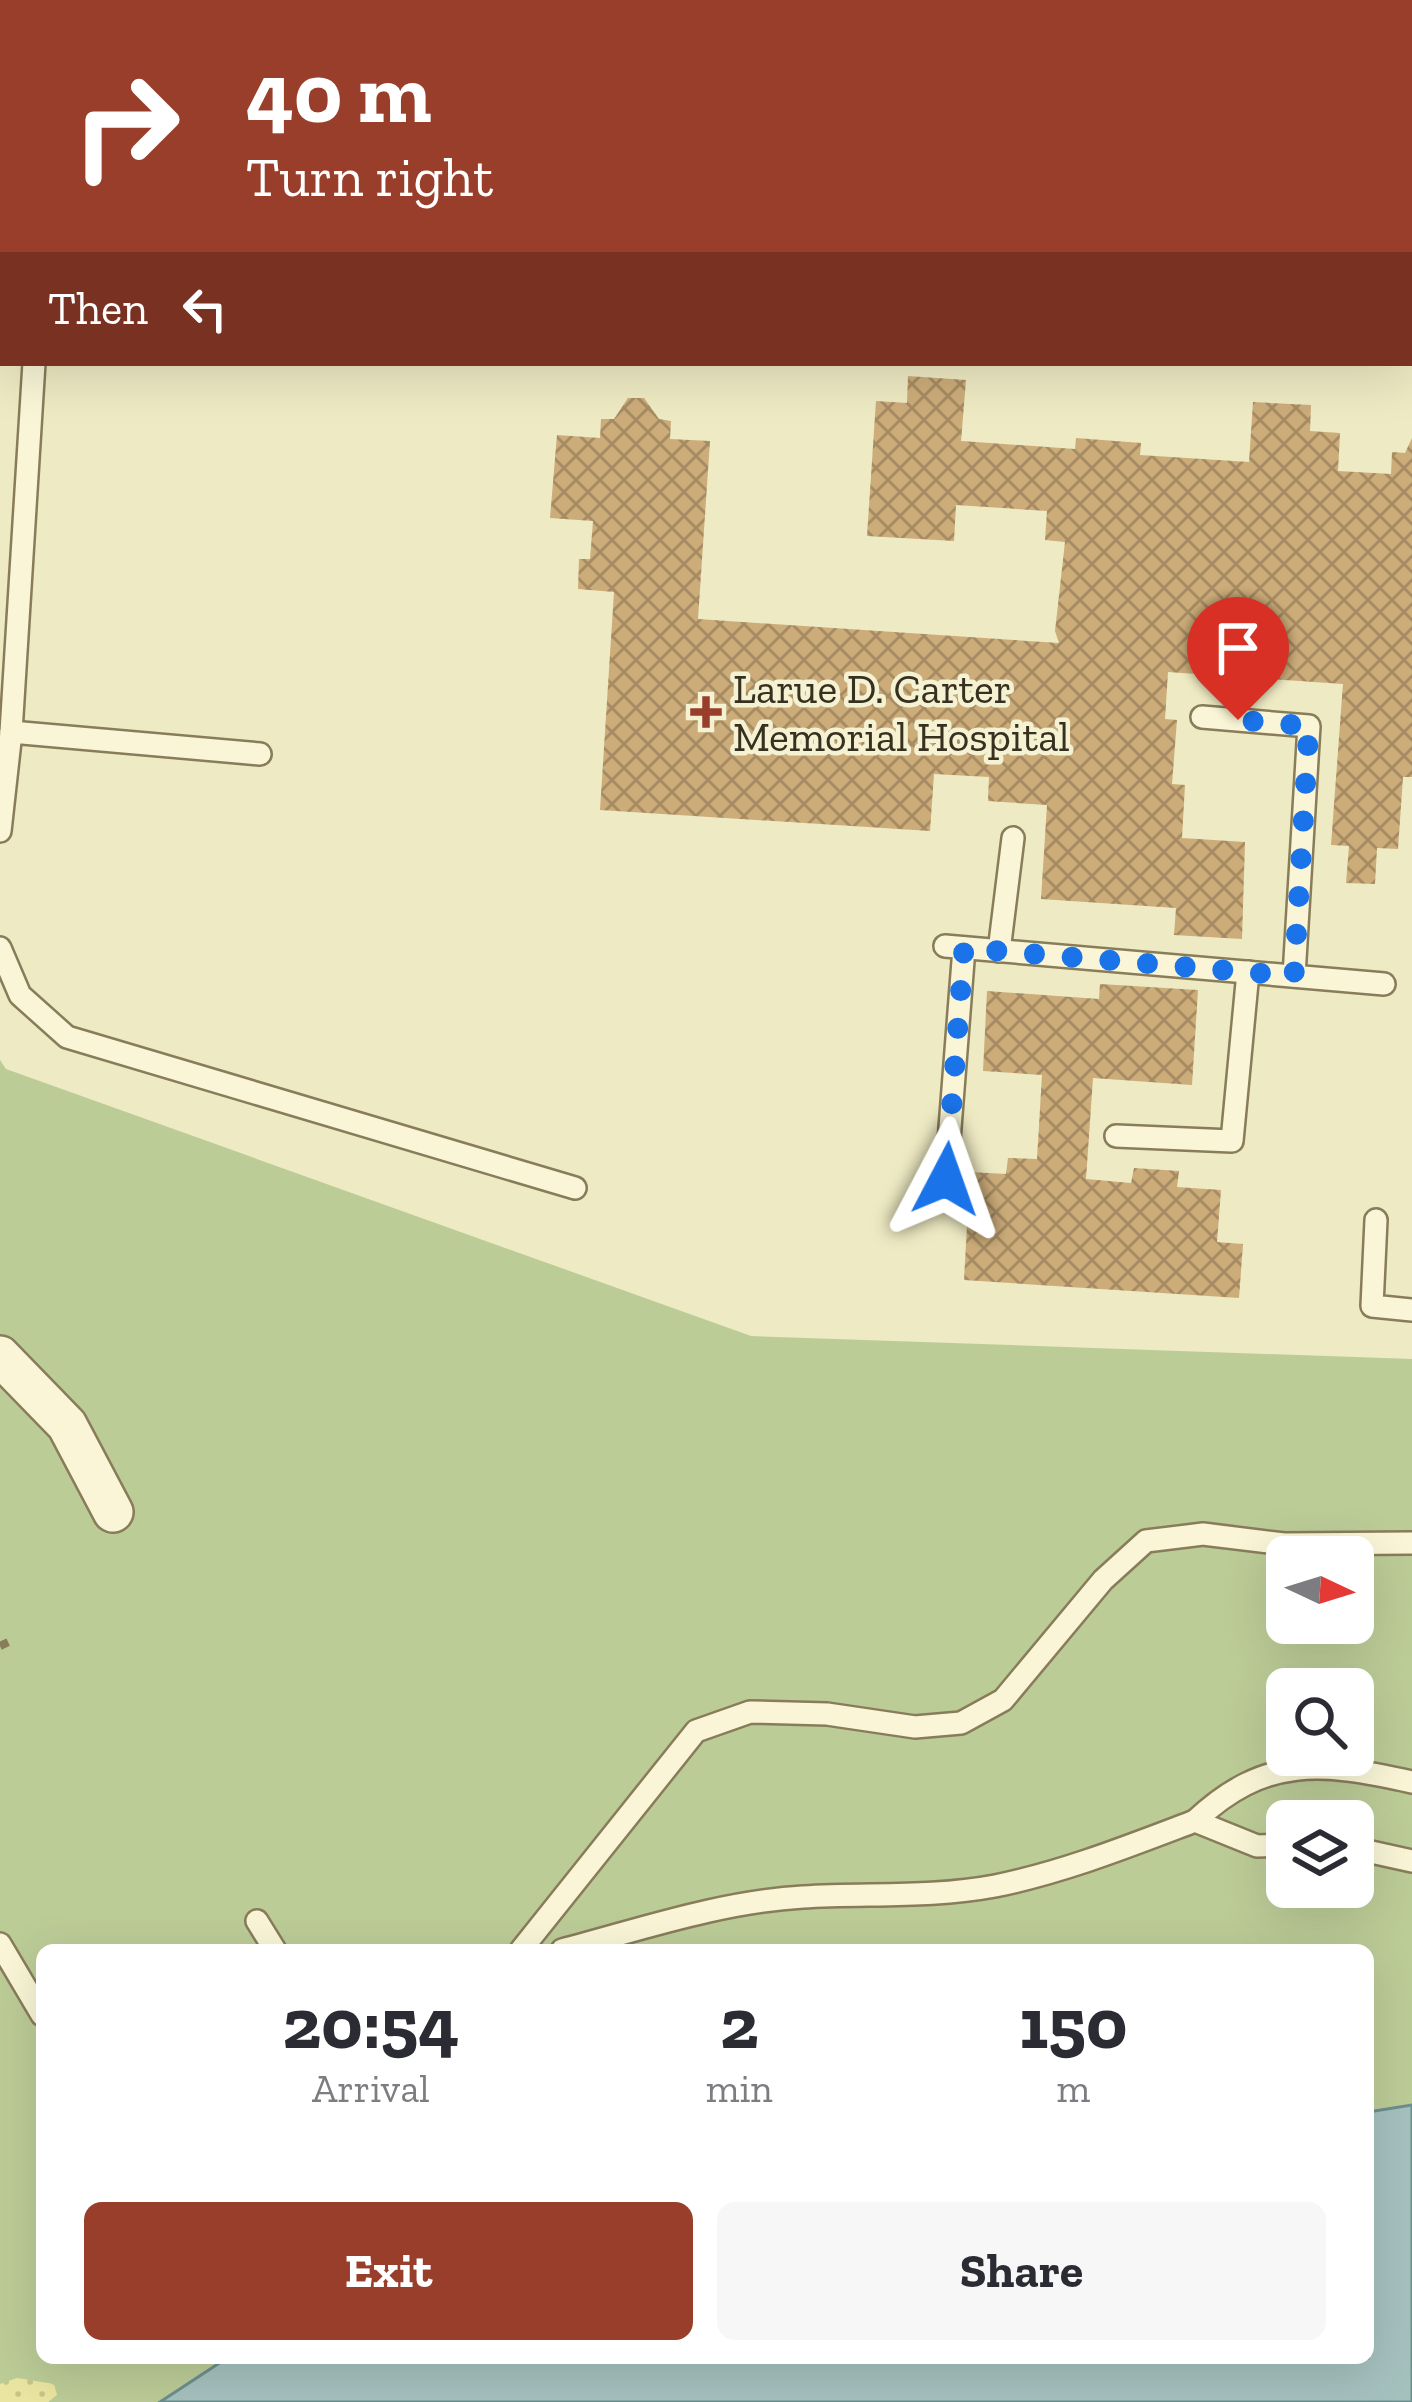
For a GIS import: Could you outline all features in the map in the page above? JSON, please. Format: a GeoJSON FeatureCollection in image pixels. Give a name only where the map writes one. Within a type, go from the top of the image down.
{"type":"FeatureCollection","features":[{"type":"Feature","properties":{"kind":"street"},"geometry":{"type":"LineString","coordinates":[[0,1356],[67,1425],[112,1512]]}},
{"type":"Feature","properties":{"kind":"lane"},"geometry":{"type":"LineString","coordinates":[[0,831],[11,732],[34,366]]}},
{"type":"Feature","properties":{"kind":"lane"},"geometry":{"type":"LineString","coordinates":[[1202,717],[1309,726],[1294,976]]}},
{"type":"Feature","properties":{"kind":"lane"},"geometry":{"type":"LineString","coordinates":[[11,732],[260,754]]}},
{"type":"Feature","properties":{"kind":"lane"},"geometry":{"type":"LineString","coordinates":[[998,951],[1013,838]]}},
{"type":"Feature","properties":{"kind":"lane"},"geometry":{"type":"LineString","coordinates":[[946,1179],[954,947],[1384,984]]}},
{"type":"Feature","properties":{"kind":"lane"},"geometry":{"type":"LineString","coordinates":[[0,948],[20,995],[67,1037],[575,1188]]}},
{"type":"Feature","properties":{"kind":"lane"},"geometry":{"type":"LineString","coordinates":[[1116,1136],[1232,1141],[1248,973]]}},
{"type":"Feature","properties":{"kind":"lane"},"geometry":{"type":"LineString","coordinates":[[1376,1220],[1372,1306],[1412,1310]]}},
{"type":"Feature","properties":{"kind":"lane"},"geometry":{"type":"LineString","coordinates":[[526,1944],[696,1731],[750,1712],[827,1714],[915,1727],[961,1723],[1003,1700],[1102,1580],[1146,1541],[1203,1534],[1284,1544],[1412,1543]]}},
{"type":"Feature","properties":{"kind":"lane"},"geometry":{"type":"LineString","coordinates":[[583,1944],[688,1914],[800,1897],[912,1895],[992,1886],[1074,1866],[1195,1821],[1229,1789],[1304,1767],[1412,1782]]}},
{"type":"Feature","properties":{"kind":"lane"},"geometry":{"type":"LineString","coordinates":[[1195,1821],[1266,1846]]}},
{"type":"Feature","properties":{"kind":"lane"},"geometry":{"type":"LineString","coordinates":[[1374,1853],[1412,1862]]}},
{"type":"Feature","properties":{"kind":"lane"},"geometry":{"type":"LineString","coordinates":[[257,1921],[271,1944]]}},
{"type":"Feature","properties":{"kind":"lane"},"geometry":{"type":"LineString","coordinates":[[0,1944],[36,2004]]}},
{"type":"Feature","properties":{"kind":"path"},"geometry":{"type":"LineString","coordinates":[[0,1646],[13,1640]]}},
{"type":"Feature","properties":{"kind":"green space"},"geometry":{"type":"Polygon","coordinates":[[[0,1060],[6,1069],[751,1336],[1412,1359],[1412,2105],[1374,2111],[1374,1944],[36,1944],[36,2364],[218,2364],[160,2402],[0,2402],[0,1060]]]}},
{"type":"Feature","properties":{"kind":"sand"},"geometry":{"type":"Polygon","coordinates":[[[17,2378],[54,2384],[57,2395],[48,2402],[0,2402],[0,2384],[17,2378]]]}},
{"type":"Feature","properties":{"kind":"water"},"geometry":{"type":"Polygon","coordinates":[[[1412,2105],[1412,2402],[160,2402],[218,2364],[1374,2364],[1374,2111],[1412,2105]]]}},
{"type":"Feature","properties":{"kind":"building","name":"Larue D. Carter Memorial Hospital"},"geometry":{"type":"Polygon","coordinates":[[[908,376],[966,380],[961,441],[1075,449],[1076,438],[1141,443],[1140,455],[1249,462],[1253,402],[1311,405],[1310,431],[1340,433],[1338,471],[1391,474],[1392,452],[1405,453],[1412,438],[1412,777],[1403,777],[1398,849],[1377,848],[1375,884],[1346,883],[1349,846],[1331,845],[1343,684],[1168,672],[1165,719],[1177,720],[1172,784],[1185,785],[1182,838],[1245,842],[1242,939],[1174,935],[1176,908],[1041,899],[1047,805],[988,801],[989,777],[934,774],[930,831],[600,810],[614,592],[578,589],[579,559],[590,559],[593,521],[550,518],[557,435],[600,438],[601,419],[614,419],[628,398],[644,398],[659,419],[671,421],[670,439],[710,441],[698,619],[1059,643],[1055,631],[1065,542],[1045,540],[1047,511],[956,505],[954,541],[867,536],[876,401],[907,403],[908,376]]]}},
{"type":"Feature","properties":{"kind":"building"},"geometry":{"type":"Polygon","coordinates":[[[1100,984],[1198,990],[1192,1085],[1093,1078],[1086,1179],[1131,1183],[1134,1168],[1179,1171],[1177,1187],[1221,1190],[1217,1242],[1243,1244],[1239,1298],[964,1280],[970,1172],[1006,1174],[1008,1158],[1037,1159],[1042,1075],[983,1071],[987,991],[1099,999],[1100,984]]]}},
{"type":"Feature","properties":{"kind":"place","name":"Larue D. Carter Memorial Hospital"},"geometry":{"type":"Point","coordinates":[706,712]}},
{"type":"Feature","properties":{"kind":"route"},"geometry":{"type":"LineString","coordinates":[[946,1179],[964,948],[1294,976],[1309,726],[1238,720]]}}]}
